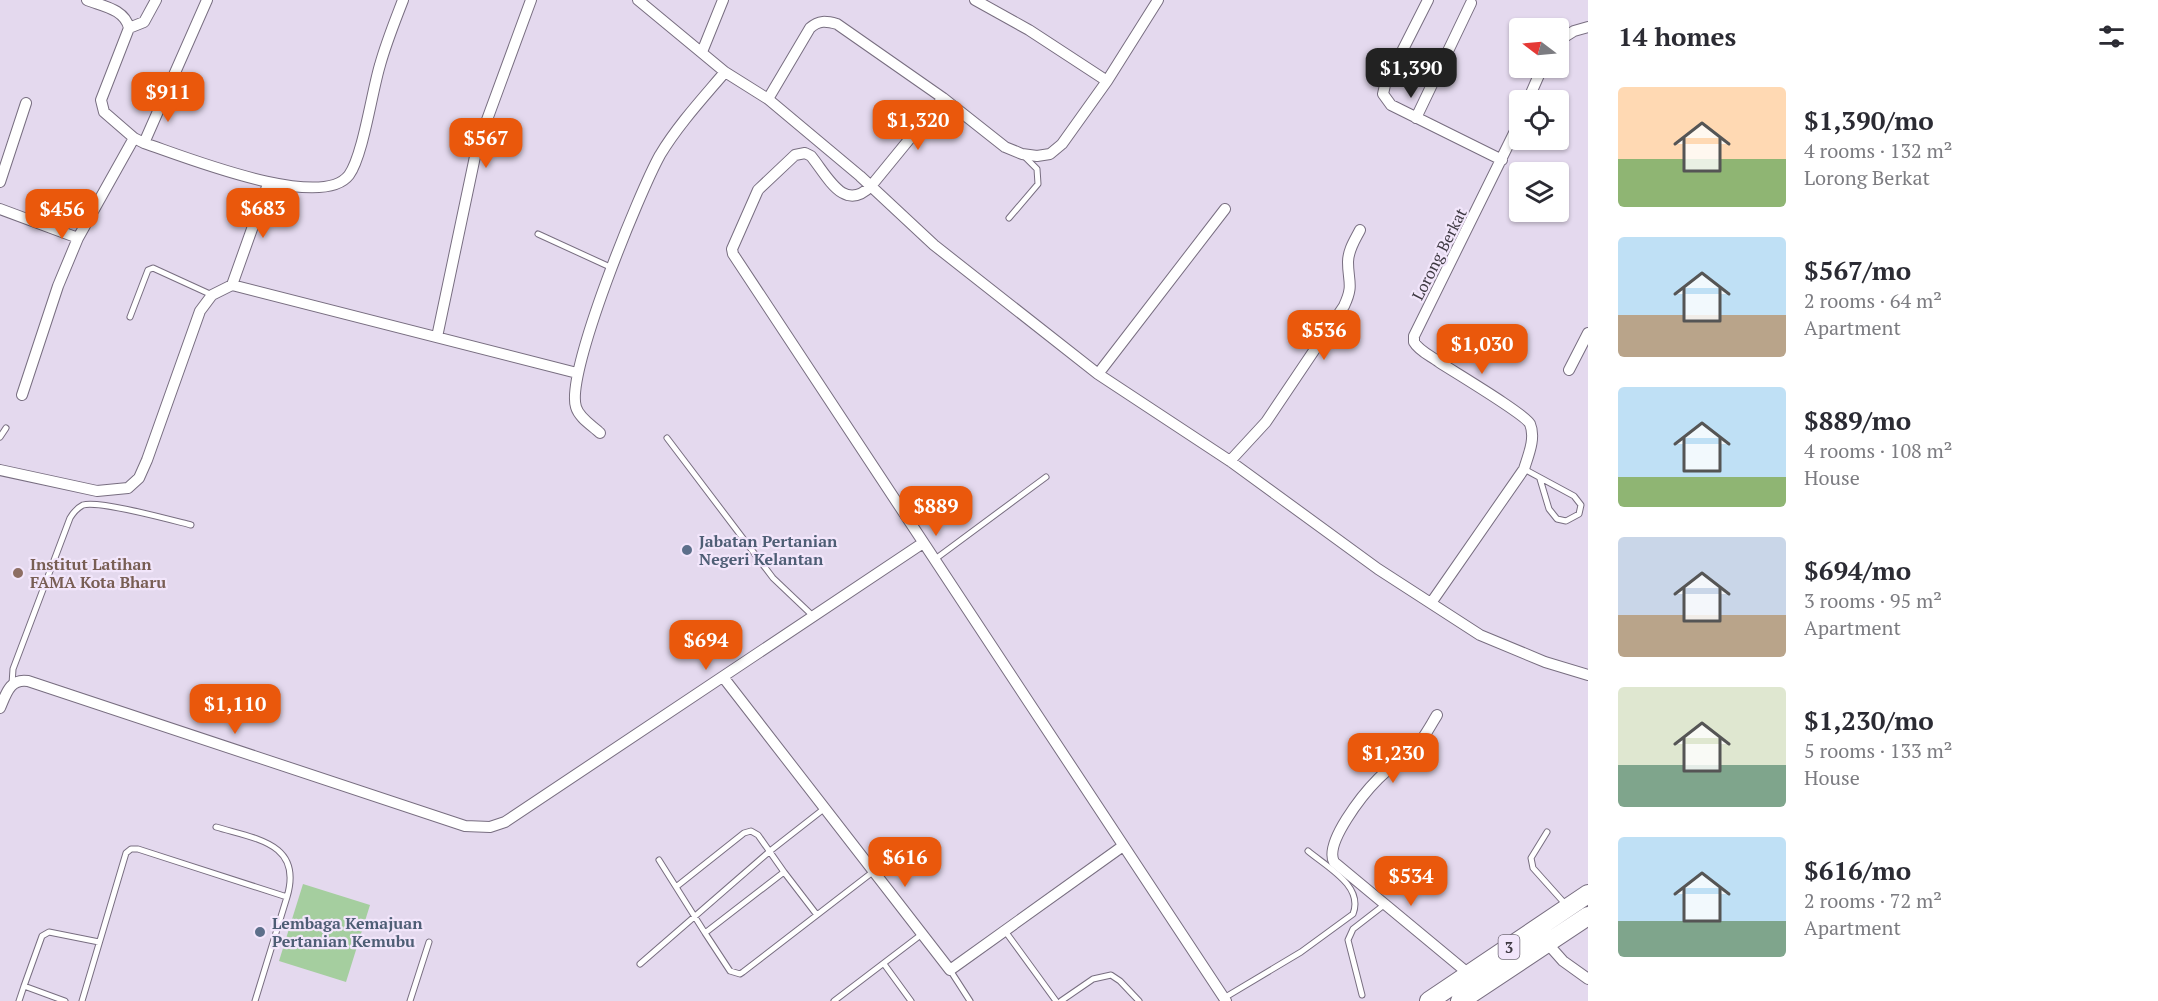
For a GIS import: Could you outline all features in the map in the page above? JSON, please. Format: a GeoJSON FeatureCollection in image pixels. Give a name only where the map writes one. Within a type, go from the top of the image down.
{"type":"FeatureCollection","features":[{"type":"Feature","properties":{"kind":"highway","name":"3"},"geometry":{"type":"LineString","coordinates":[[1429,1001],[1588,894]]}},
{"type":"Feature","properties":{"kind":"highway","name":"3"},"geometry":{"type":"LineString","coordinates":[[1460,1001],[1588,916]]}},
{"type":"Feature","properties":{"kind":"street"},"geometry":{"type":"LineString","coordinates":[[87,0],[123,15],[129,28],[101,100],[104,112],[134,138],[268,184],[329,189],[348,176],[357,158],[380,64],[403,0]]}},
{"type":"Feature","properties":{"kind":"street"},"geometry":{"type":"LineString","coordinates":[[129,28],[144,22],[156,0]]}},
{"type":"Feature","properties":{"kind":"street"},"geometry":{"type":"LineString","coordinates":[[144,143],[207,0]]}},
{"type":"Feature","properties":{"kind":"street"},"geometry":{"type":"LineString","coordinates":[[437,337],[477,147],[531,0]]}},
{"type":"Feature","properties":{"kind":"street"},"geometry":{"type":"LineString","coordinates":[[638,0],[724,72],[768,99],[871,186],[934,245],[1098,374],[1230,461],[1378,569],[1480,635],[1545,662],[1588,675]]}},
{"type":"Feature","properties":{"kind":"street"},"geometry":{"type":"LineString","coordinates":[[702,52],[723,0]]}},
{"type":"Feature","properties":{"kind":"street"},"geometry":{"type":"LineString","coordinates":[[975,0],[1029,30],[1107,81]]}},
{"type":"Feature","properties":{"kind":"street"},"geometry":{"type":"LineString","coordinates":[[768,99],[810,28],[817,22],[828,21],[837,24],[943,98],[1005,147],[1022,154],[1037,156],[1050,154],[1062,144],[1107,81],[1158,0]]}},
{"type":"Feature","properties":{"kind":"street"},"geometry":{"type":"LineString","coordinates":[[1428,0],[1385,85],[1383,94],[1391,105],[1502,160]]}},
{"type":"Feature","properties":{"kind":"street"},"geometry":{"type":"LineString","coordinates":[[1416,118],[1471,3]]}},
{"type":"Feature","properties":{"kind":"street"},"geometry":{"type":"LineString","coordinates":[[1569,34],[1588,27]]}},
{"type":"Feature","properties":{"kind":"street"},"geometry":{"type":"LineString","coordinates":[[600,433],[577,412],[575,406],[577,373],[610,267],[661,155],[724,72]]}},
{"type":"Feature","properties":{"kind":"street"},"geometry":{"type":"LineString","coordinates":[[943,98],[871,186],[857,197],[845,196],[811,156],[800,153],[758,190],[732,252],[1225,1000]]}},
{"type":"Feature","properties":{"kind":"street"},"geometry":{"type":"LineString","coordinates":[[0,182],[26,102]]}},
{"type":"Feature","properties":{"kind":"street"},"geometry":{"type":"LineString","coordinates":[[22,394],[58,286],[78,238],[134,138]]}},
{"type":"Feature","properties":{"kind":"street","name":"Lorong Berkat"},"geometry":{"type":"LineString","coordinates":[[1431,603],[1524,469],[1532,438],[1530,425],[1526,420],[1464,380],[1414,342],[1414,336],[1509,145]]}},
{"type":"Feature","properties":{"kind":"street"},"geometry":{"type":"LineString","coordinates":[[232,285],[268,184]]}},
{"type":"Feature","properties":{"kind":"street"},"geometry":{"type":"LineString","coordinates":[[0,209],[78,238]]}},
{"type":"Feature","properties":{"kind":"street"},"geometry":{"type":"LineString","coordinates":[[1098,374],[1225,209]]}},
{"type":"Feature","properties":{"kind":"street"},"geometry":{"type":"LineString","coordinates":[[1230,461],[1266,422],[1344,306],[1352,290],[1348,262],[1352,245],[1360,230]]}},
{"type":"Feature","properties":{"kind":"street"},"geometry":{"type":"LineString","coordinates":[[0,470],[97,491],[128,488],[139,477],[147,460],[200,311],[212,295],[232,285],[577,373]]}},
{"type":"Feature","properties":{"kind":"street"},"geometry":{"type":"LineString","coordinates":[[1569,370],[1588,333]]}},
{"type":"Feature","properties":{"kind":"street"},"geometry":{"type":"LineString","coordinates":[[0,708],[12,684],[17,681],[28,681],[477,828],[505,822],[923,543]]}},
{"type":"Feature","properties":{"kind":"street"},"geometry":{"type":"LineString","coordinates":[[723,677],[950,970],[1123,846]]}},
{"type":"Feature","properties":{"kind":"street"},"geometry":{"type":"LineString","coordinates":[[1437,715],[1420,740],[1376,781],[1332,845],[1334,862],[1469,974]]}},
{"type":"Feature","properties":{"kind":"street"},"geometry":{"type":"LineString","coordinates":[[1547,943],[1563,961],[1588,979]]}},
{"type":"Feature","properties":{"kind":"lane"},"geometry":{"type":"LineString","coordinates":[[1009,218],[1038,184],[1037,169],[1022,154]]}},
{"type":"Feature","properties":{"kind":"lane"},"geometry":{"type":"LineString","coordinates":[[538,234],[610,267]]}},
{"type":"Feature","properties":{"kind":"lane"},"geometry":{"type":"LineString","coordinates":[[130,317],[148,270],[153,268],[212,295]]}},
{"type":"Feature","properties":{"kind":"lane"},"geometry":{"type":"LineString","coordinates":[[0,438],[6,428]]}},
{"type":"Feature","properties":{"kind":"lane"},"geometry":{"type":"LineString","coordinates":[[668,438],[773,578],[813,616]]}},
{"type":"Feature","properties":{"kind":"lane"},"geometry":{"type":"LineString","coordinates":[[1524,469],[1579,500],[1581,505],[1579,514],[1566,521],[1557,519],[1550,509],[1540,479]]}},
{"type":"Feature","properties":{"kind":"lane"},"geometry":{"type":"LineString","coordinates":[[934,560],[1046,477]]}},
{"type":"Feature","properties":{"kind":"lane"},"geometry":{"type":"LineString","coordinates":[[12,684],[13,669],[70,518],[76,509],[83,505],[99,505],[191,525]]}},
{"type":"Feature","properties":{"kind":"lane"},"geometry":{"type":"LineString","coordinates":[[640,964],[770,851],[825,808]]}},
{"type":"Feature","properties":{"kind":"lane"},"geometry":{"type":"LineString","coordinates":[[216,827],[257,838],[281,852],[292,871],[287,897],[255,1001]]}},
{"type":"Feature","properties":{"kind":"lane"},"geometry":{"type":"LineString","coordinates":[[676,887],[748,831],[758,835],[817,915]]}},
{"type":"Feature","properties":{"kind":"lane"},"geometry":{"type":"LineString","coordinates":[[1547,832],[1531,858],[1533,868],[1569,907]]}},
{"type":"Feature","properties":{"kind":"lane"},"geometry":{"type":"LineString","coordinates":[[82,1001],[126,853],[131,849],[138,849],[287,897]]}},
{"type":"Feature","properties":{"kind":"lane"},"geometry":{"type":"LineString","coordinates":[[1225,1000],[1301,952],[1353,914],[1356,904],[1353,890],[1308,851]]}},
{"type":"Feature","properties":{"kind":"lane"},"geometry":{"type":"LineString","coordinates":[[658,860],[730,970],[740,974],[874,871]]}},
{"type":"Feature","properties":{"kind":"lane"},"geometry":{"type":"LineString","coordinates":[[705,933],[784,872]]}},
{"type":"Feature","properties":{"kind":"lane"},"geometry":{"type":"LineString","coordinates":[[1362,995],[1348,940],[1353,929],[1386,904]]}},
{"type":"Feature","properties":{"kind":"lane"},"geometry":{"type":"LineString","coordinates":[[1005,931],[1058,1001],[1094,979],[1111,975],[1140,1001]]}},
{"type":"Feature","properties":{"kind":"lane"},"geometry":{"type":"LineString","coordinates":[[19,1001],[42,936],[49,932],[99,942]]}},
{"type":"Feature","properties":{"kind":"lane"},"geometry":{"type":"LineString","coordinates":[[834,1001],[922,934]]}},
{"type":"Feature","properties":{"kind":"lane"},"geometry":{"type":"LineString","coordinates":[[410,1001],[429,942]]}},
{"type":"Feature","properties":{"kind":"lane"},"geometry":{"type":"LineString","coordinates":[[884,964],[911,1001]]}},
{"type":"Feature","properties":{"kind":"lane"},"geometry":{"type":"LineString","coordinates":[[950,970],[970,1001]]}},
{"type":"Feature","properties":{"kind":"lane"},"geometry":{"type":"LineString","coordinates":[[24,986],[65,1001]]}},
{"type":"Feature","properties":{"kind":"green space"},"geometry":{"type":"Polygon","coordinates":[[[303,884],[370,905],[346,982],[279,961],[303,884]]]}},
{"type":"Feature","properties":{"kind":"place","name":"Jabatan Pertanian Negeri Kelantan"},"geometry":{"type":"Point","coordinates":[687,550]}},
{"type":"Feature","properties":{"kind":"place","name":"Institut Latihan FAMA Kota Bharu"},"geometry":{"type":"Point","coordinates":[18,573]}},
{"type":"Feature","properties":{"kind":"place","name":"Lembaga Kemajuan Pertanian Kemubu"},"geometry":{"type":"Point","coordinates":[260,932]}}]}
